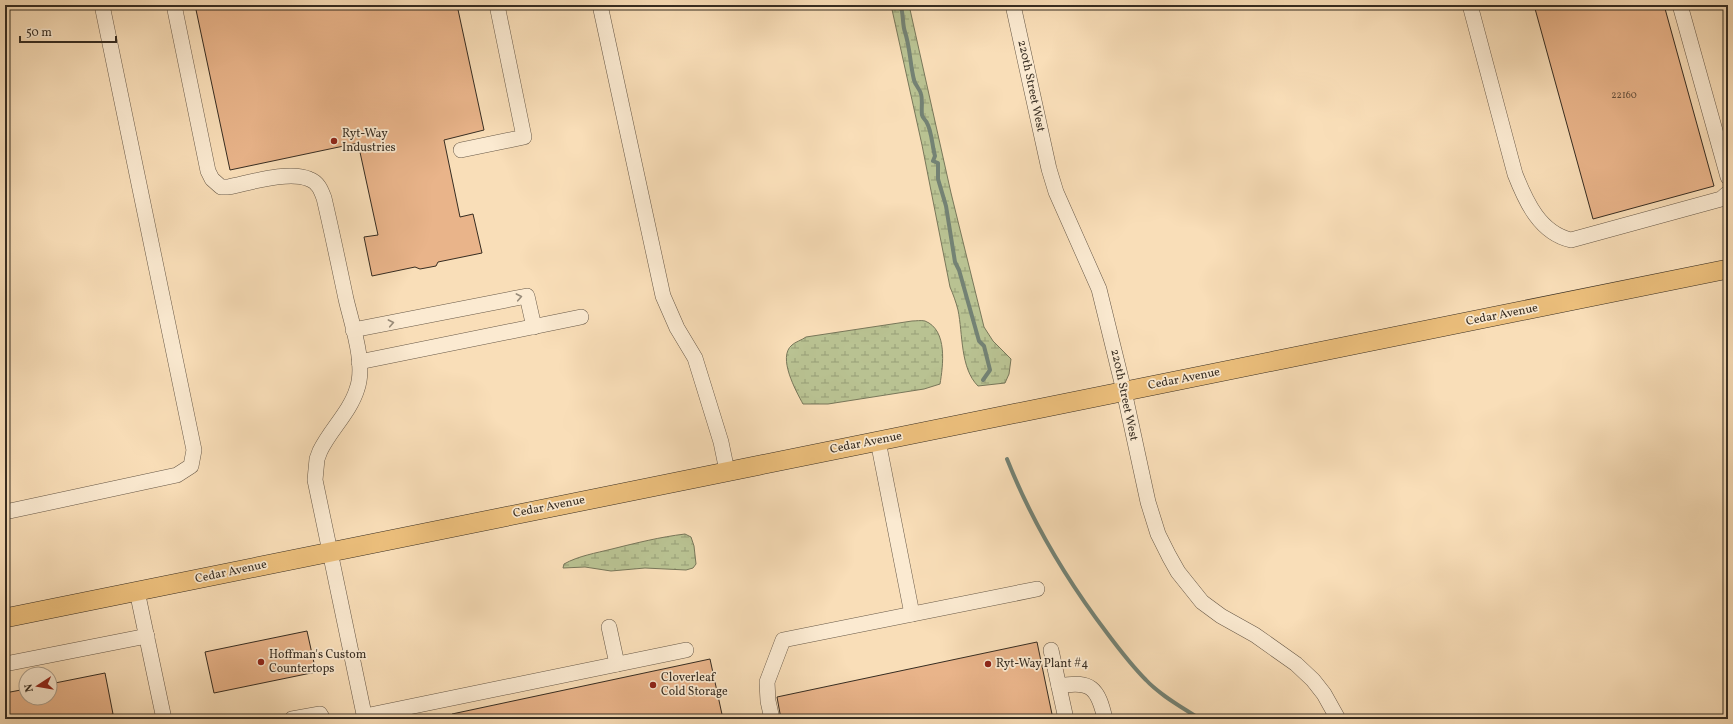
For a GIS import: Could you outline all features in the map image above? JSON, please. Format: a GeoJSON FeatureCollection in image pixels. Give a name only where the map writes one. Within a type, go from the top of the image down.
{"type":"FeatureCollection","features":[{"type":"Feature","properties":{"kind":"main road","name":"Cedar Avenue"},"geometry":{"type":"LineString","coordinates":[[5,618],[1728,269]]}},
{"type":"Feature","properties":{"kind":"street"},"geometry":{"type":"LineString","coordinates":[[5,512],[177,475],[191,466],[194,450],[102,5]]}},
{"type":"Feature","properties":{"kind":"street"},"geometry":{"type":"LineString","coordinates":[[174,5],[208,171],[212,179],[221,187],[286,177],[305,178],[316,184],[324,198],[353,330],[359,362],[360,381],[355,396],[324,444],[317,459],[315,480],[317,496],[331,551],[365,718],[686,650]]}},
{"type":"Feature","properties":{"kind":"street"},"geometry":{"type":"LineString","coordinates":[[461,150],[524,137],[497,5]]}},
{"type":"Feature","properties":{"kind":"street"},"geometry":{"type":"LineString","coordinates":[[600,5],[663,296],[677,328],[695,358],[721,442],[727,471]]}},
{"type":"Feature","properties":{"kind":"street","name":"220th Street West"},"geometry":{"type":"LineString","coordinates":[[1013,5],[1054,184],[1067,218],[1099,289],[1124,391],[1148,502],[1158,534],[1178,572],[1202,602],[1221,616],[1255,635],[1296,664],[1313,680],[1324,694],[1338,719]]}},
{"type":"Feature","properties":{"kind":"street"},"geometry":{"type":"LineString","coordinates":[[1470,5],[1515,174],[1525,200],[1547,229],[1559,238],[1571,240],[1721,199],[1728,193]]}},
{"type":"Feature","properties":{"kind":"street"},"geometry":{"type":"LineString","coordinates":[[1680,5],[1728,177]]}},
{"type":"Feature","properties":{"kind":"street"},"geometry":{"type":"LineString","coordinates":[[353,330],[528,296],[534,326]]}},
{"type":"Feature","properties":{"kind":"street"},"geometry":{"type":"LineString","coordinates":[[359,362],[581,317]]}},
{"type":"Feature","properties":{"kind":"street"},"geometry":{"type":"LineString","coordinates":[[878,441],[912,614]]}},
{"type":"Feature","properties":{"kind":"street"},"geometry":{"type":"LineString","coordinates":[[772,719],[768,701],[767,682],[783,640],[1037,589]]}},
{"type":"Feature","properties":{"kind":"street"},"geometry":{"type":"LineString","coordinates":[[137,591],[164,719]]}},
{"type":"Feature","properties":{"kind":"street"},"geometry":{"type":"LineString","coordinates":[[609,627],[617,664]]}},
{"type":"Feature","properties":{"kind":"street"},"geometry":{"type":"LineString","coordinates":[[5,664],[147,636]]}},
{"type":"Feature","properties":{"kind":"street"},"geometry":{"type":"LineString","coordinates":[[1051,650],[1066,719]]}},
{"type":"Feature","properties":{"kind":"street"},"geometry":{"type":"LineString","coordinates":[[1059,686],[1077,683],[1089,687],[1100,699],[1105,719]]}},
{"type":"Feature","properties":{"kind":"street"},"geometry":{"type":"LineString","coordinates":[[292,719],[320,714],[323,719]]}},
{"type":"Feature","properties":{"kind":"green space"},"geometry":{"type":"Polygon","coordinates":[[[891,5],[909,5],[951,193],[984,327],[993,341],[1011,359],[1009,374],[1005,383],[978,386],[972,379],[968,370],[963,350],[960,319],[950,287],[922,145],[891,5]]]}},
{"type":"Feature","properties":{"kind":"green space"},"geometry":{"type":"Polygon","coordinates":[[[912,321],[925,321],[932,326],[941,340],[943,359],[940,384],[924,389],[828,404],[803,404],[792,383],[787,366],[786,357],[788,350],[793,344],[806,337],[912,321]]]}},
{"type":"Feature","properties":{"kind":"green space"},"geometry":{"type":"Polygon","coordinates":[[[685,534],[691,537],[694,546],[696,564],[693,568],[686,570],[645,568],[611,571],[585,567],[563,568],[564,564],[587,555],[648,540],[685,534]]]}},
{"type":"Feature","properties":{"kind":"building","name":"Ryt-Way Industries"},"geometry":{"type":"Polygon","coordinates":[[[195,5],[457,5],[484,130],[444,140],[460,217],[473,214],[482,253],[438,262],[436,266],[420,269],[415,267],[372,276],[364,237],[378,235],[358,143],[230,170],[195,5]]]}},
{"type":"Feature","properties":{"kind":"building"},"geometry":{"type":"Polygon","coordinates":[[[1534,5],[1664,5],[1714,186],[1593,219],[1534,5]]]}},
{"type":"Feature","properties":{"kind":"building","name":"Hoffman's Custom Countertops"},"geometry":{"type":"Polygon","coordinates":[[[307,631],[316,672],[214,693],[205,652],[307,631]]]}},
{"type":"Feature","properties":{"kind":"building","name":"Ryt-Way Plant #4"},"geometry":{"type":"Polygon","coordinates":[[[1037,642],[1053,719],[781,719],[777,697],[1037,642]]]}},
{"type":"Feature","properties":{"kind":"building","name":"Cloverleaf Cold Storage"},"geometry":{"type":"Polygon","coordinates":[[[710,659],[723,719],[452,719],[452,714],[710,659]]]}},
{"type":"Feature","properties":{"kind":"building"},"geometry":{"type":"Polygon","coordinates":[[[105,673],[113,714],[87,719],[7,719],[5,693],[18,691],[18,706],[58,706],[58,682],[105,673]]]}},
{"type":"Feature","properties":{"kind":"waterway"},"geometry":{"type":"LineString","coordinates":[[900,5],[914,80],[922,97],[922,115],[927,122],[931,135],[935,156],[933,161],[938,163],[938,179],[946,206],[955,262],[959,270],[979,341],[984,346],[990,370],[983,380]]}},
{"type":"Feature","properties":{"kind":"waterway"},"geometry":{"type":"LineString","coordinates":[[1007,459],[1027,505],[1039,528],[1064,571],[1092,613],[1130,663],[1152,686],[1200,719]]}},
{"type":"Feature","properties":{"kind":"place","name":"Ryt-Way Industries"},"geometry":{"type":"Point","coordinates":[334,141]}},
{"type":"Feature","properties":{"kind":"place","name":"Hoffman's Custom Countertops"},"geometry":{"type":"Point","coordinates":[261,662]}},
{"type":"Feature","properties":{"kind":"place","name":"Ryt-Way Plant #4"},"geometry":{"type":"Point","coordinates":[988,664]}},
{"type":"Feature","properties":{"kind":"place","name":"Cloverleaf Cold Storage"},"geometry":{"type":"Point","coordinates":[653,685]}}]}
